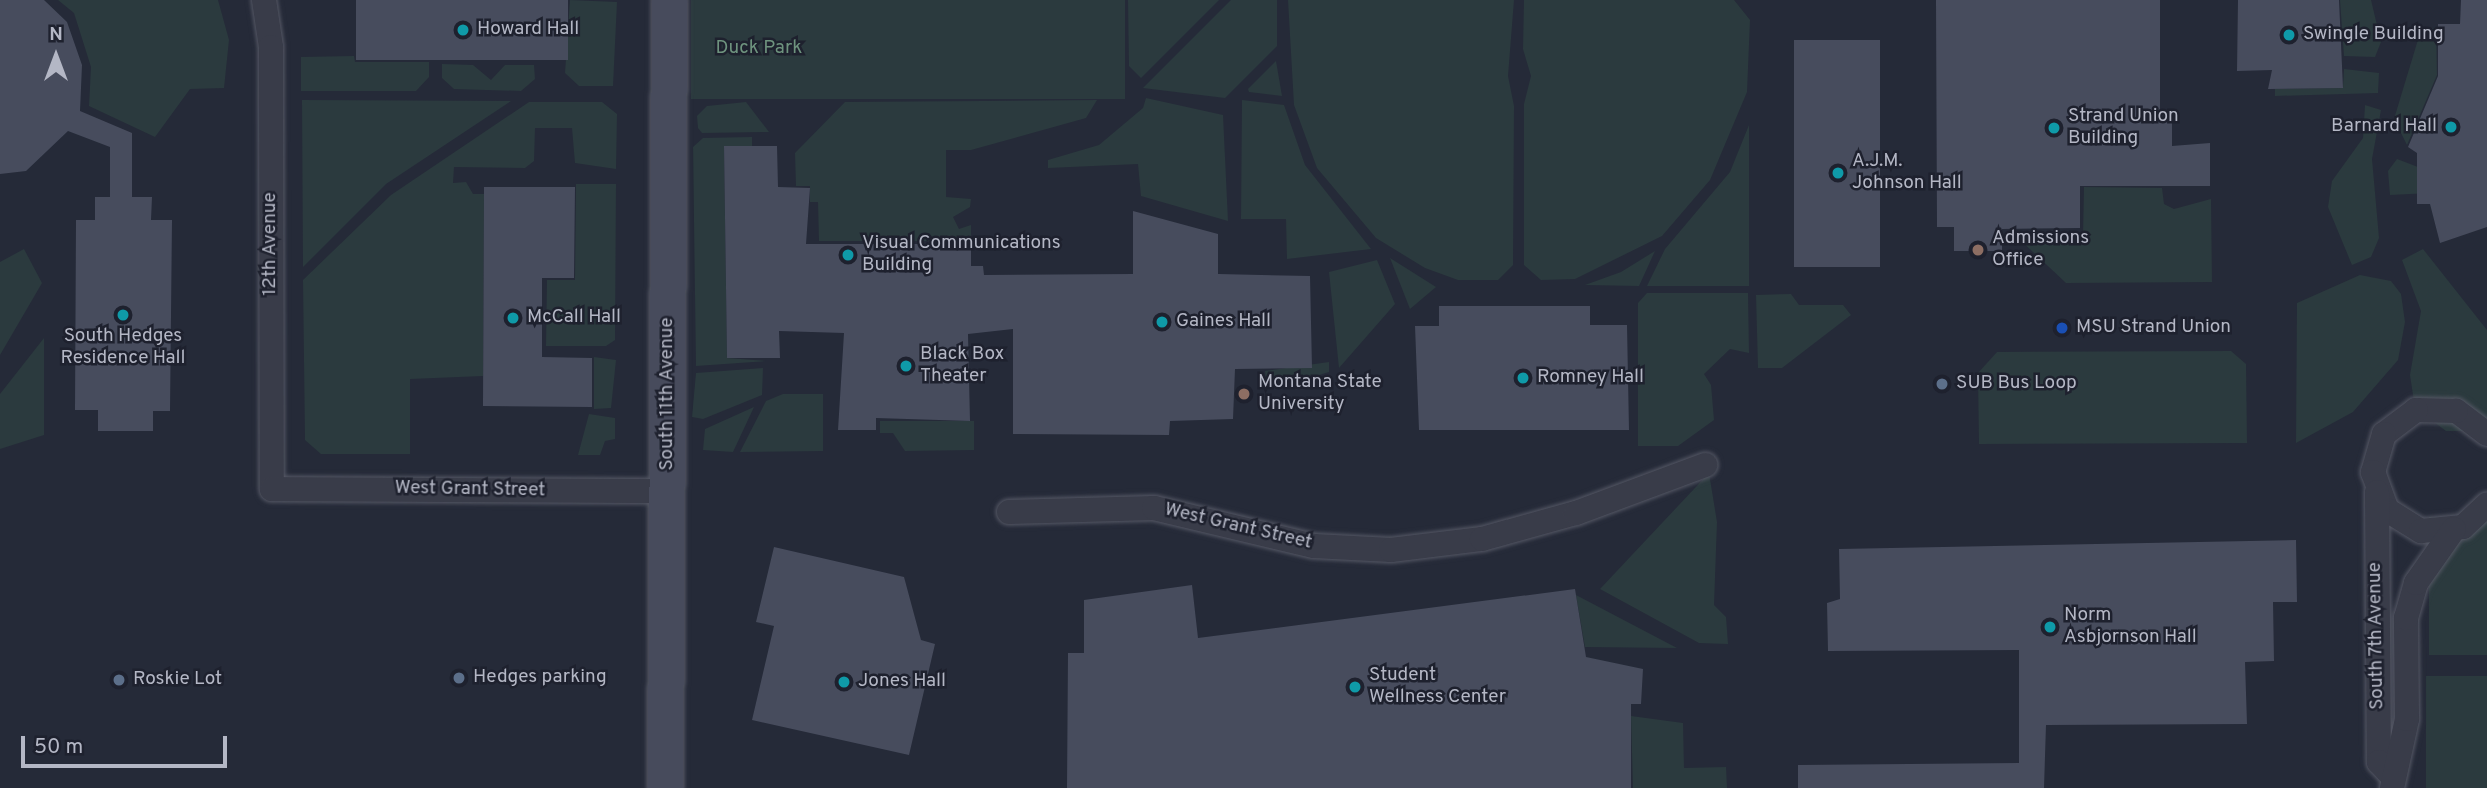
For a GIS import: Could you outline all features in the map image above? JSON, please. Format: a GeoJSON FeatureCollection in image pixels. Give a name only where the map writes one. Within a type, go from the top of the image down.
{"type":"FeatureCollection","features":[{"type":"Feature","properties":{"kind":"street","name":"12th Avenue"},"geometry":{"type":"LineString","coordinates":[[264,0],[271,47],[272,489]]}},
{"type":"Feature","properties":{"kind":"street","name":"South 11th Avenue"},"geometry":{"type":"LineString","coordinates":[[665,788],[669,0]]}},
{"type":"Feature","properties":{"kind":"street","name":"South 7th Avenue"},"geometry":{"type":"LineString","coordinates":[[2392,782],[2379,762],[2377,492],[2372,472],[2384,434],[2416,410],[2456,411],[2487,435]]}},
{"type":"Feature","properties":{"kind":"street","name":"West Grant Street"},"geometry":{"type":"LineString","coordinates":[[1009,512],[1154,508],[1314,546],[1391,550],[1494,536],[1576,513],[1705,465]]}},
{"type":"Feature","properties":{"kind":"street","name":"West Grant Street"},"geometry":{"type":"LineString","coordinates":[[272,489],[668,491]]}},
{"type":"Feature","properties":{"kind":"street"},"geometry":{"type":"LineString","coordinates":[[2377,492],[2402,523],[2421,531],[2454,529],[2486,506]]}},
{"type":"Feature","properties":{"kind":"street","name":"South 7th Avenue"},"geometry":{"type":"LineString","coordinates":[[2392,782],[2407,719],[2406,618],[2416,583],[2454,529]]}},
{"type":"Feature","properties":{"kind":"green space"},"geometry":{"type":"Polygon","coordinates":[[[58,0],[218,0],[229,40],[224,88],[190,89],[155,137],[89,106],[91,67],[74,13],[58,0]]]}},
{"type":"Feature","properties":{"kind":"green space"},"geometry":{"type":"Polygon","coordinates":[[[570,0],[617,2],[613,86],[579,86],[565,73],[570,0]]]}},
{"type":"Feature","properties":{"kind":"green space","name":"Duck Park"},"geometry":{"type":"Polygon","coordinates":[[[691,0],[1125,0],[1125,99],[691,99],[691,0]]]}},
{"type":"Feature","properties":{"kind":"green space"},"geometry":{"type":"Polygon","coordinates":[[[1128,0],[1219,0],[1141,78],[1129,66],[1128,0]]]}},
{"type":"Feature","properties":{"kind":"green space"},"geometry":{"type":"Polygon","coordinates":[[[1231,0],[1277,0],[1277,46],[1225,98],[1143,88],[1231,0]]]}},
{"type":"Feature","properties":{"kind":"green space"},"geometry":{"type":"Polygon","coordinates":[[[1288,0],[1514,0],[1508,76],[1514,106],[1513,265],[1498,280],[1458,280],[1425,268],[1376,238],[1317,168],[1294,105],[1288,0]]]}},
{"type":"Feature","properties":{"kind":"green space"},"geometry":{"type":"Polygon","coordinates":[[[1524,0],[1734,0],[1750,20],[1747,92],[1710,180],[1662,236],[1575,279],[1541,280],[1524,265],[1524,104],[1531,76],[1523,49],[1524,0]]]}},
{"type":"Feature","properties":{"kind":"green space"},"geometry":{"type":"Polygon","coordinates":[[[2340,0],[2371,0],[2381,42],[2375,57],[2344,56],[2340,0]]]}},
{"type":"Feature","properties":{"kind":"green space"},"geometry":{"type":"Polygon","coordinates":[[[2436,27],[2437,75],[2407,145],[2394,119],[2420,33],[2436,27]]]}},
{"type":"Feature","properties":{"kind":"green space"},"geometry":{"type":"Polygon","coordinates":[[[354,56],[355,62],[429,62],[429,77],[416,91],[301,91],[301,57],[354,56]]]}},
{"type":"Feature","properties":{"kind":"green space"},"geometry":{"type":"Polygon","coordinates":[[[1276,61],[1282,96],[1249,92],[1248,89],[1276,61]]]}},
{"type":"Feature","properties":{"kind":"green space"},"geometry":{"type":"Polygon","coordinates":[[[442,64],[473,65],[491,80],[505,65],[534,65],[535,79],[521,91],[454,89],[442,78],[442,64]]]}},
{"type":"Feature","properties":{"kind":"green space"},"geometry":{"type":"Polygon","coordinates":[[[2344,69],[2379,73],[2378,93],[2275,96],[2275,89],[2343,88],[2344,69]]]}},
{"type":"Feature","properties":{"kind":"green space"},"geometry":{"type":"Polygon","coordinates":[[[1146,98],[1223,115],[1228,221],[1141,196],[1138,164],[1048,168],[1048,160],[1099,145],[1143,108],[1146,98]]]}},
{"type":"Feature","properties":{"kind":"green space"},"geometry":{"type":"Polygon","coordinates":[[[302,100],[511,101],[386,184],[303,267],[302,100]]]}},
{"type":"Feature","properties":{"kind":"green space"},"geometry":{"type":"Polygon","coordinates":[[[1097,100],[1086,118],[971,150],[946,150],[946,197],[971,199],[970,207],[953,217],[959,229],[971,225],[971,241],[819,241],[818,202],[810,202],[810,186],[796,186],[795,153],[845,102],[1097,100]]]}},
{"type":"Feature","properties":{"kind":"green space"},"geometry":{"type":"Polygon","coordinates":[[[1242,100],[1284,105],[1305,165],[1371,249],[1287,259],[1286,219],[1241,219],[1242,100]]]}},
{"type":"Feature","properties":{"kind":"green space"},"geometry":{"type":"Polygon","coordinates":[[[529,102],[602,102],[617,114],[616,169],[575,163],[572,128],[535,128],[534,161],[525,168],[454,167],[453,183],[466,182],[473,194],[484,194],[483,376],[410,379],[410,454],[321,454],[305,440],[303,280],[391,195],[529,102]]]}},
{"type":"Feature","properties":{"kind":"green space"},"geometry":{"type":"Polygon","coordinates":[[[746,102],[769,132],[702,133],[698,128],[697,116],[707,106],[746,102]]]}},
{"type":"Feature","properties":{"kind":"green space"},"geometry":{"type":"Polygon","coordinates":[[[2365,105],[2381,110],[2372,159],[2379,238],[2371,257],[2352,265],[2328,207],[2332,181],[2363,138],[2365,105]]]}},
{"type":"Feature","properties":{"kind":"green space"},"geometry":{"type":"Polygon","coordinates":[[[1749,125],[1749,286],[1647,286],[1665,249],[1730,172],[1749,125]]]}},
{"type":"Feature","properties":{"kind":"green space"},"geometry":{"type":"Polygon","coordinates":[[[752,137],[752,146],[724,147],[727,358],[766,361],[696,366],[693,147],[703,138],[752,137]]]}},
{"type":"Feature","properties":{"kind":"green space"},"geometry":{"type":"Polygon","coordinates":[[[2397,159],[2431,172],[2430,193],[2390,195],[2388,171],[2397,159]]]}},
{"type":"Feature","properties":{"kind":"green space"},"geometry":{"type":"Polygon","coordinates":[[[576,184],[616,184],[615,340],[606,346],[546,346],[547,280],[575,280],[576,184]]]}},
{"type":"Feature","properties":{"kind":"green space"},"geometry":{"type":"Polygon","coordinates":[[[2084,187],[2162,188],[2164,204],[2174,209],[2211,199],[2212,282],[2066,283],[2016,236],[2083,235],[2084,187]]]}},
{"type":"Feature","properties":{"kind":"green space"},"geometry":{"type":"Polygon","coordinates":[[[24,249],[42,283],[0,355],[0,262],[24,249]]]}},
{"type":"Feature","properties":{"kind":"green space"},"geometry":{"type":"Polygon","coordinates":[[[2423,249],[2487,330],[2487,431],[2446,431],[2415,408],[2410,375],[2421,311],[2402,260],[2423,249]]]}},
{"type":"Feature","properties":{"kind":"green space"},"geometry":{"type":"Polygon","coordinates":[[[1655,251],[1639,286],[1585,285],[1621,272],[1655,251]]]}},
{"type":"Feature","properties":{"kind":"green space"},"geometry":{"type":"Polygon","coordinates":[[[1390,258],[1436,287],[1410,309],[1390,258]]]}},
{"type":"Feature","properties":{"kind":"green space"},"geometry":{"type":"Polygon","coordinates":[[[1377,260],[1395,304],[1339,368],[1329,272],[1377,260]]]}},
{"type":"Feature","properties":{"kind":"green space"},"geometry":{"type":"Polygon","coordinates":[[[2360,275],[2391,281],[2401,294],[2405,322],[2398,360],[2353,412],[2296,443],[2297,303],[2360,275]]]}},
{"type":"Feature","properties":{"kind":"green space"},"geometry":{"type":"Polygon","coordinates":[[[1647,293],[1748,293],[1749,353],[1730,349],[1704,374],[1711,385],[1714,420],[1678,446],[1638,446],[1638,303],[1647,293]]]}},
{"type":"Feature","properties":{"kind":"green space"},"geometry":{"type":"Polygon","coordinates":[[[1791,294],[1799,305],[1843,305],[1851,315],[1782,368],[1758,368],[1756,295],[1791,294]]]}},
{"type":"Feature","properties":{"kind":"green space"},"geometry":{"type":"Polygon","coordinates":[[[44,338],[44,435],[0,449],[0,394],[44,338]]]}},
{"type":"Feature","properties":{"kind":"green space"},"geometry":{"type":"Polygon","coordinates":[[[2231,351],[2246,364],[2247,443],[1979,444],[1978,373],[1997,352],[2231,351]]]}},
{"type":"Feature","properties":{"kind":"green space"},"geometry":{"type":"Polygon","coordinates":[[[594,357],[616,360],[611,408],[594,409],[594,357]]]}},
{"type":"Feature","properties":{"kind":"green space"},"geometry":{"type":"Polygon","coordinates":[[[1329,362],[1329,372],[1316,376],[1266,380],[1265,371],[1329,362]]]}},
{"type":"Feature","properties":{"kind":"green space"},"geometry":{"type":"Polygon","coordinates":[[[763,368],[762,395],[703,419],[692,417],[696,373],[763,368]]]}},
{"type":"Feature","properties":{"kind":"green space"},"geometry":{"type":"Polygon","coordinates":[[[783,394],[823,394],[823,451],[740,452],[766,401],[783,394]]]}},
{"type":"Feature","properties":{"kind":"green space"},"geometry":{"type":"Polygon","coordinates":[[[754,407],[733,452],[703,450],[705,429],[754,407]]]}},
{"type":"Feature","properties":{"kind":"green space"},"geometry":{"type":"Polygon","coordinates":[[[589,414],[615,418],[615,439],[605,441],[600,455],[578,455],[589,414]]]}},
{"type":"Feature","properties":{"kind":"green space"},"geometry":{"type":"Polygon","coordinates":[[[880,421],[974,421],[974,450],[905,451],[893,433],[880,433],[880,421]]]}},
{"type":"Feature","properties":{"kind":"green space"},"geometry":{"type":"Polygon","coordinates":[[[1709,473],[1717,522],[1714,605],[1726,617],[1728,644],[1699,643],[1600,589],[1709,473]]]}},
{"type":"Feature","properties":{"kind":"green space"},"geometry":{"type":"Polygon","coordinates":[[[2429,517],[2487,517],[2487,655],[2429,655],[2429,517]]]}},
{"type":"Feature","properties":{"kind":"green space"},"geometry":{"type":"Polygon","coordinates":[[[1576,595],[1677,648],[1585,647],[1576,595]]]}},
{"type":"Feature","properties":{"kind":"green space"},"geometry":{"type":"Polygon","coordinates":[[[2426,676],[2487,676],[2487,788],[2426,788],[2426,676]]]}},
{"type":"Feature","properties":{"kind":"green space"},"geometry":{"type":"Polygon","coordinates":[[[1631,716],[1683,723],[1684,768],[1726,767],[1727,788],[1633,788],[1631,716]]]}},
{"type":"Feature","properties":{"kind":"building"},"geometry":{"type":"Polygon","coordinates":[[[0,0],[44,0],[67,22],[82,65],[80,111],[132,133],[132,197],[152,197],[151,220],[172,220],[170,411],[153,411],[153,431],[98,431],[98,410],[75,410],[76,220],[95,220],[95,197],[110,197],[110,147],[68,131],[26,171],[0,174],[0,0]]]}},
{"type":"Feature","properties":{"kind":"building","name":"Howard Hall"},"geometry":{"type":"Polygon","coordinates":[[[356,0],[568,0],[568,60],[356,60],[356,0]]]}},
{"type":"Feature","properties":{"kind":"building","name":"Strand Union Building"},"geometry":{"type":"Polygon","coordinates":[[[1936,0],[2160,0],[2160,112],[2172,113],[2172,146],[2210,143],[2210,186],[2080,186],[2080,228],[2002,229],[2002,251],[1954,251],[1954,227],[1937,227],[1936,0]]]}},
{"type":"Feature","properties":{"kind":"building","name":"Swingle Building"},"geometry":{"type":"Polygon","coordinates":[[[2238,0],[2339,0],[2343,88],[2268,89],[2272,70],[2237,71],[2238,0]]]}},
{"type":"Feature","properties":{"kind":"building","name":"Barnard Hall"},"geometry":{"type":"Polygon","coordinates":[[[2461,0],[2487,0],[2487,227],[2440,243],[2430,204],[2417,204],[2417,153],[2408,147],[2438,76],[2438,24],[2460,24],[2461,0]]]}},
{"type":"Feature","properties":{"kind":"building","name":"A.J.M. Johnson Hall"},"geometry":{"type":"Polygon","coordinates":[[[1794,40],[1880,40],[1880,267],[1794,267],[1794,40]]]}},
{"type":"Feature","properties":{"kind":"building"},"geometry":{"type":"Polygon","coordinates":[[[724,146],[777,146],[778,187],[810,188],[806,244],[971,244],[971,266],[983,266],[984,275],[1133,274],[1133,211],[1218,234],[1218,274],[1310,276],[1312,368],[1235,369],[1233,419],[1170,421],[1169,435],[1013,434],[1013,329],[968,334],[970,421],[876,418],[876,430],[838,430],[844,333],[779,331],[780,358],[727,358],[724,146]]]}},
{"type":"Feature","properties":{"kind":"building","name":"McCall Hall"},"geometry":{"type":"Polygon","coordinates":[[[484,187],[575,187],[574,278],[542,278],[542,357],[592,358],[592,407],[483,406],[484,187]]]}},
{"type":"Feature","properties":{"kind":"building","name":"Romney Hall"},"geometry":{"type":"Polygon","coordinates":[[[1439,306],[1590,306],[1590,325],[1627,325],[1629,430],[1419,430],[1415,326],[1439,326],[1439,306]]]}},
{"type":"Feature","properties":{"kind":"building","name":"Norm Asbjornson Hall"},"geometry":{"type":"Polygon","coordinates":[[[2296,540],[2297,602],[2273,602],[2274,661],[2245,662],[2247,724],[2046,725],[2044,788],[1798,788],[1798,765],[2019,763],[2019,650],[1828,651],[1827,603],[1840,599],[1839,549],[2296,540]]]}},
{"type":"Feature","properties":{"kind":"building","name":"Jones Hall"},"geometry":{"type":"Polygon","coordinates":[[[774,547],[904,577],[921,640],[935,644],[909,755],[752,720],[774,626],[756,622],[774,547]]]}},
{"type":"Feature","properties":{"kind":"building","name":"Student Wellness Center"},"geometry":{"type":"Polygon","coordinates":[[[1192,585],[1198,638],[1575,589],[1586,657],[1643,669],[1641,704],[1631,704],[1631,788],[1067,788],[1068,653],[1084,653],[1084,600],[1192,585]]]}},
{"type":"Feature","properties":{"kind":"place","name":"Howard Hall"},"geometry":{"type":"Point","coordinates":[463,30]}},
{"type":"Feature","properties":{"kind":"place","name":"Swingle Building"},"geometry":{"type":"Point","coordinates":[2289,35]}},
{"type":"Feature","properties":{"kind":"place","name":"Barnard Hall"},"geometry":{"type":"Point","coordinates":[2451,127]}},
{"type":"Feature","properties":{"kind":"place","name":"Strand Union Building"},"geometry":{"type":"Point","coordinates":[2054,128]}},
{"type":"Feature","properties":{"kind":"place","name":"A.J.M. Johnson Hall"},"geometry":{"type":"Point","coordinates":[1838,173]}},
{"type":"Feature","properties":{"kind":"place","name":"Admissions Office"},"geometry":{"type":"Point","coordinates":[1978,250]}},
{"type":"Feature","properties":{"kind":"place","name":"Visual Communications Building"},"geometry":{"type":"Point","coordinates":[848,255]}},
{"type":"Feature","properties":{"kind":"place","name":"South Hedges Residence Hall"},"geometry":{"type":"Point","coordinates":[123,315]}},
{"type":"Feature","properties":{"kind":"place","name":"McCall Hall"},"geometry":{"type":"Point","coordinates":[513,318]}},
{"type":"Feature","properties":{"kind":"place","name":"Gaines Hall"},"geometry":{"type":"Point","coordinates":[1162,322]}},
{"type":"Feature","properties":{"kind":"place","name":"MSU Strand Union"},"geometry":{"type":"Point","coordinates":[2062,328]}},
{"type":"Feature","properties":{"kind":"place","name":"Black Box Theater"},"geometry":{"type":"Point","coordinates":[906,366]}},
{"type":"Feature","properties":{"kind":"place","name":"Romney Hall"},"geometry":{"type":"Point","coordinates":[1523,378]}},
{"type":"Feature","properties":{"kind":"place","name":"SUB Bus Loop"},"geometry":{"type":"Point","coordinates":[1942,384]}},
{"type":"Feature","properties":{"kind":"place","name":"Montana State University"},"geometry":{"type":"Point","coordinates":[1244,394]}},
{"type":"Feature","properties":{"kind":"place","name":"Norm Asbjornson Hall"},"geometry":{"type":"Point","coordinates":[2050,627]}},
{"type":"Feature","properties":{"kind":"place","name":"Hedges parking"},"geometry":{"type":"Point","coordinates":[459,678]}},
{"type":"Feature","properties":{"kind":"place","name":"Roskie Lot"},"geometry":{"type":"Point","coordinates":[119,680]}},
{"type":"Feature","properties":{"kind":"place","name":"Jones Hall"},"geometry":{"type":"Point","coordinates":[844,682]}},
{"type":"Feature","properties":{"kind":"place","name":"Student Wellness Center"},"geometry":{"type":"Point","coordinates":[1355,687]}}]}
